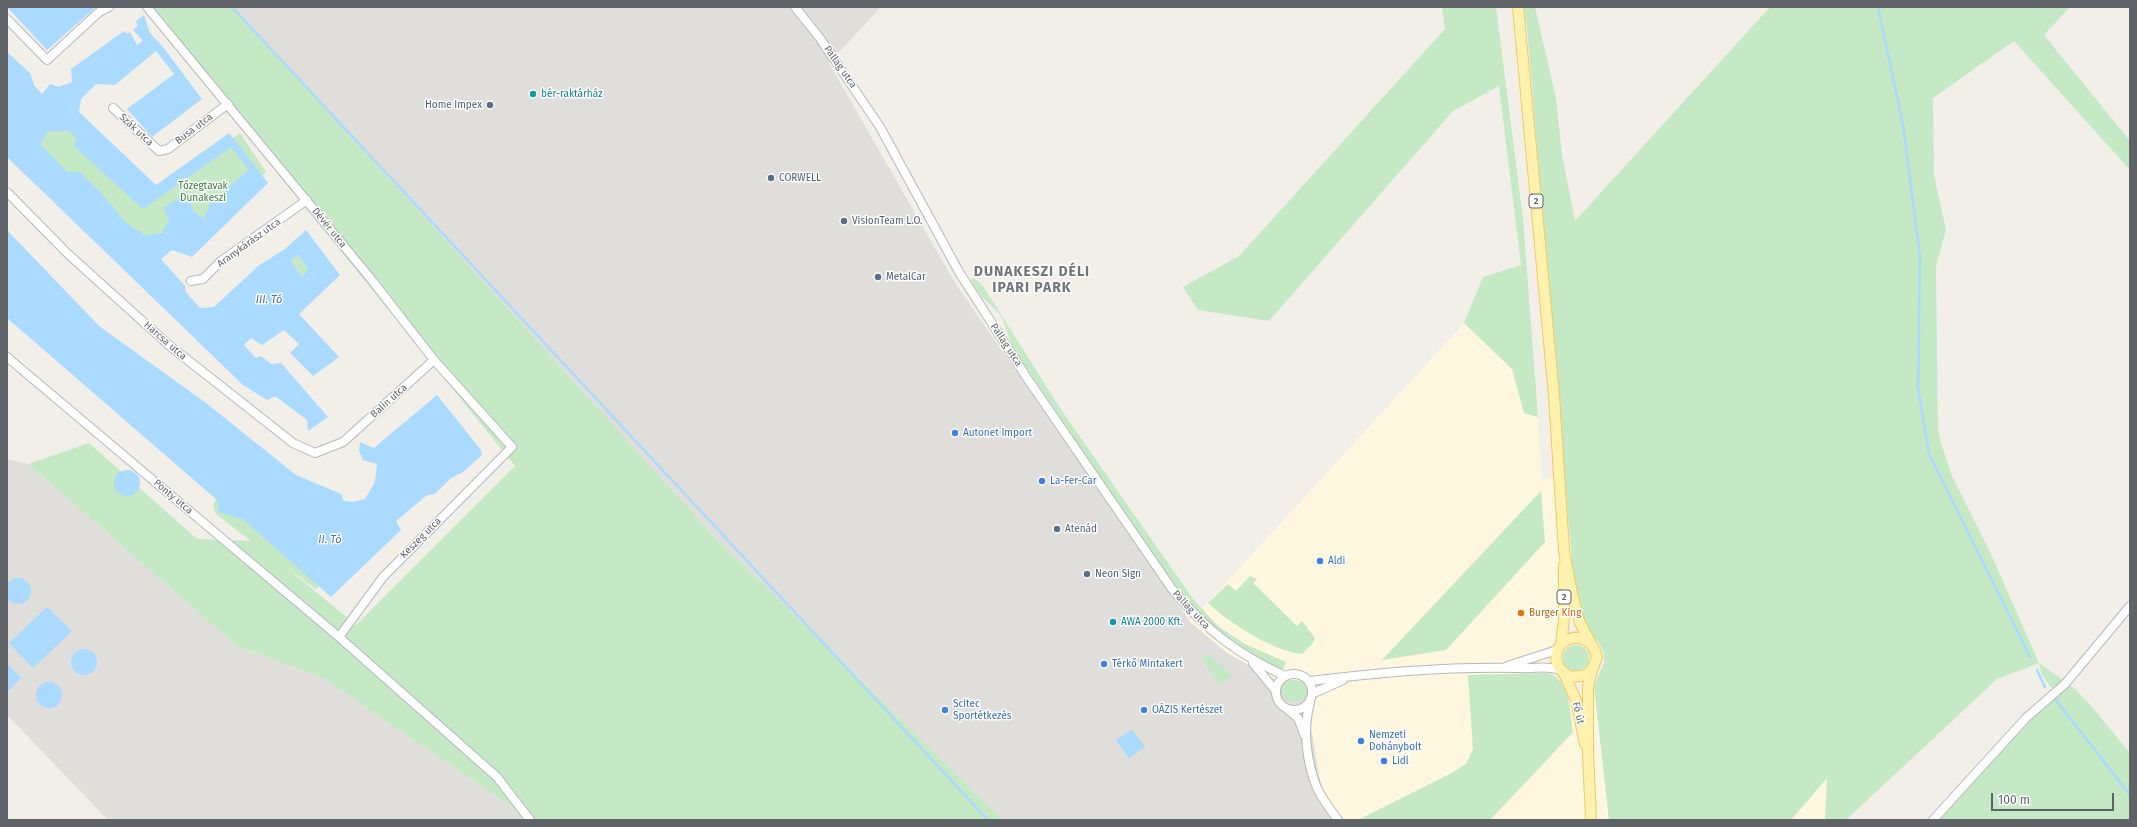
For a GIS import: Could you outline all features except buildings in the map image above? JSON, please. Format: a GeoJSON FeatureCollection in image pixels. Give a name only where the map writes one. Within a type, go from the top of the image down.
{"type":"FeatureCollection","features":[{"type":"Feature","properties":{"kind":"main road","name":"2"},"geometry":{"type":"LineString","coordinates":[[1518,7],[1554,396],[1564,551],[1564,619],[1557,664],[1562,672]]}},
{"type":"Feature","properties":{"kind":"main road","name":"2"},"geometry":{"type":"LineString","coordinates":[[1564,551],[1572,594],[1580,623],[1597,658],[1592,670]]}},
{"type":"Feature","properties":{"kind":"main road"},"geometry":{"type":"LineString","coordinates":[[1559,647],[1573,637],[1580,637],[1592,645]]}},
{"type":"Feature","properties":{"kind":"main road"},"geometry":{"type":"LineString","coordinates":[[1562,672],[1571,677],[1578,678],[1586,675],[1592,670]]}},
{"type":"Feature","properties":{"kind":"main road","name":"Fő út"},"geometry":{"type":"LineString","coordinates":[[1591,820],[1588,753],[1588,686],[1592,670]]}},
{"type":"Feature","properties":{"kind":"main road","name":"Fő út"},"geometry":{"type":"LineString","coordinates":[[1562,672],[1576,700],[1588,753]]}},
{"type":"Feature","properties":{"kind":"street"},"geometry":{"type":"LineString","coordinates":[[7,19],[47,60],[99,12],[109,7]]}},
{"type":"Feature","properties":{"kind":"street","name":"Dévér utca"},"geometry":{"type":"LineString","coordinates":[[147,7],[307,200],[434,360],[512,447]]}},
{"type":"Feature","properties":{"kind":"street","name":"Pallag utca"},"geometry":{"type":"LineString","coordinates":[[795,7],[828,50],[880,127],[959,272],[1028,378],[1172,589],[1193,615],[1216,636],[1248,658],[1285,676]]}},
{"type":"Feature","properties":{"kind":"street","name":"Busa utca"},"geometry":{"type":"LineString","coordinates":[[159,151],[168,149],[228,104]]}},
{"type":"Feature","properties":{"kind":"street","name":"Szák utca"},"geometry":{"type":"LineString","coordinates":[[113,108],[159,151]]}},
{"type":"Feature","properties":{"kind":"street","name":"Harcsa utca"},"geometry":{"type":"LineString","coordinates":[[7,192],[57,243],[165,341],[293,443],[315,452],[343,442]]}},
{"type":"Feature","properties":{"kind":"street","name":"Aranykárász utca"},"geometry":{"type":"LineString","coordinates":[[191,281],[203,279],[221,261],[307,200]]}},
{"type":"Feature","properties":{"kind":"street","name":"Ponty utca"},"geometry":{"type":"LineString","coordinates":[[7,357],[339,637],[498,777],[530,820]]}},
{"type":"Feature","properties":{"kind":"street","name":"Balin utca"},"geometry":{"type":"LineString","coordinates":[[343,442],[434,360]]}},
{"type":"Feature","properties":{"kind":"street","name":"Keszeg utca"},"geometry":{"type":"LineString","coordinates":[[339,637],[383,577],[512,447]]}},
{"type":"Feature","properties":{"kind":"street"},"geometry":{"type":"LineString","coordinates":[[1934,820],[2026,718],[2064,684],[2130,606]]}},
{"type":"Feature","properties":{"kind":"street"},"geometry":{"type":"LineString","coordinates":[[1504,667],[1559,647]]}},
{"type":"Feature","properties":{"kind":"street","name":"Pallag utca"},"geometry":{"type":"LineString","coordinates":[[1248,658],[1275,690]]}},
{"type":"Feature","properties":{"kind":"street"},"geometry":{"type":"LineString","coordinates":[[1310,681],[1358,674],[1404,670],[1504,667],[1522,669],[1548,666],[1562,672]]}},
{"type":"Feature","properties":{"kind":"street"},"geometry":{"type":"LineString","coordinates":[[1307,742],[1298,718],[1277,699],[1275,690],[1280,680],[1285,676],[1300,674],[1310,681],[1314,694]]}},
{"type":"Feature","properties":{"kind":"street"},"geometry":{"type":"LineString","coordinates":[[1338,820],[1318,790],[1310,769],[1306,714],[1314,694],[1326,686],[1358,674]]}},
{"type":"Feature","properties":{"kind":"street"},"geometry":{"type":"LineString","coordinates":[[1287,709],[1295,709],[1310,702]]}},
{"type":"Feature","properties":{"kind":"shaded area"},"geometry":{"type":"Polygon","coordinates":[[[234,7],[881,7],[829,63],[955,283],[1190,622],[1227,653],[1315,702],[1311,727],[1319,776],[1324,791],[1343,820],[1003,820],[711,533],[234,7]]]}},
{"type":"Feature","properties":{"kind":"shaded area"},"geometry":{"type":"Polygon","coordinates":[[[1464,323],[1512,369],[1524,413],[1538,417],[1541,480],[1564,474],[1572,563],[1583,620],[1559,631],[1552,645],[1544,650],[1549,673],[1468,675],[1473,749],[1466,764],[1450,774],[1358,820],[1343,820],[1324,791],[1319,776],[1311,727],[1315,702],[1227,653],[1190,622],[1464,323]]]}},
{"type":"Feature","properties":{"kind":"shaded area"},"geometry":{"type":"Polygon","coordinates":[[[7,459],[28,464],[237,646],[323,678],[531,820],[108,820],[7,715],[7,459]]]}},
{"type":"Feature","properties":{"kind":"shaded area"},"geometry":{"type":"Polygon","coordinates":[[[1594,686],[1609,820],[1490,820],[1573,733],[1567,692],[1594,686]]]}},
{"type":"Feature","properties":{"kind":"shaded area"},"geometry":{"type":"Polygon","coordinates":[[[1828,777],[1825,820],[1791,820],[1828,777]]]}},
{"type":"Feature","properties":{"kind":"green space"},"geometry":{"type":"Polygon","coordinates":[[[143,7],[234,7],[711,533],[1003,820],[531,820],[323,678],[237,646],[28,464],[89,443],[197,539],[251,541],[216,514],[213,505],[230,472],[377,526],[316,589],[286,567],[356,625],[515,466],[143,7]]]}},
{"type":"Feature","properties":{"kind":"green space"},"geometry":{"type":"Polygon","coordinates":[[[1442,7],[1496,7],[1523,219],[1538,417],[1524,413],[1512,369],[1464,323],[1483,277],[1521,265],[1499,86],[1453,111],[1269,321],[1198,310],[1183,287],[1239,256],[1445,29],[1442,7]]]}},
{"type":"Feature","properties":{"kind":"green space"},"geometry":{"type":"Polygon","coordinates":[[[1523,7],[1535,7],[1556,98],[1562,155],[1575,221],[1770,7],[2070,7],[2044,35],[2130,141],[2130,170],[2014,41],[1933,98],[1934,175],[1946,230],[1936,266],[1938,428],[1940,440],[1952,476],[1990,552],[2039,663],[1997,679],[1846,820],[1825,820],[1827,778],[1791,820],[1609,820],[1594,686],[1604,663],[1604,653],[1599,643],[1585,625],[1576,593],[1572,563],[1527,27],[1523,7]]]}},
{"type":"Feature","properties":{"kind":"green space","name":"Tőzegtavak Dunakeszi"},"geometry":{"type":"Polygon","coordinates":[[[64,121],[144,199],[240,133],[266,172],[202,230],[139,255],[28,143],[64,121]]]}},
{"type":"Feature","properties":{"kind":"green space"},"geometry":{"type":"Polygon","coordinates":[[[298,255],[308,269],[302,277],[291,261],[298,255]]]}},
{"type":"Feature","properties":{"kind":"green space"},"geometry":{"type":"Polygon","coordinates":[[[974,278],[983,286],[1060,408],[1193,599],[1219,627],[1245,644],[1286,662],[1283,669],[1272,666],[1226,637],[1191,605],[1161,566],[1013,348],[1001,317],[978,292],[971,279],[974,278]]]}},
{"type":"Feature","properties":{"kind":"green space"},"geometry":{"type":"Polygon","coordinates":[[[1541,491],[1545,542],[1446,650],[1382,660],[1541,491]]]}},
{"type":"Feature","properties":{"kind":"green space"},"geometry":{"type":"Polygon","coordinates":[[[1250,576],[1257,579],[1253,583],[1297,626],[1302,621],[1315,638],[1313,643],[1302,654],[1278,648],[1252,635],[1227,619],[1208,603],[1228,584],[1236,591],[1250,576]]]}},
{"type":"Feature","properties":{"kind":"green space"},"geometry":{"type":"Polygon","coordinates":[[[1576,645],[1585,649],[1589,658],[1585,667],[1576,671],[1567,667],[1563,658],[1567,649],[1576,645]]]}},
{"type":"Feature","properties":{"kind":"green space"},"geometry":{"type":"Polygon","coordinates":[[[1207,654],[1233,675],[1220,685],[1201,658],[1207,654]]]}},
{"type":"Feature","properties":{"kind":"green space"},"geometry":{"type":"Polygon","coordinates":[[[2039,663],[2075,689],[2130,753],[2130,820],[1939,820],[2027,722],[2057,695],[2042,675],[2039,663]]]}},
{"type":"Feature","properties":{"kind":"green space"},"geometry":{"type":"Polygon","coordinates":[[[1549,673],[1562,683],[1570,707],[1573,732],[1490,820],[1358,820],[1450,774],[1466,764],[1473,749],[1468,675],[1549,673]]]}},
{"type":"Feature","properties":{"kind":"green space"},"geometry":{"type":"Polygon","coordinates":[[[1290,680],[1300,681],[1307,685],[1309,692],[1306,699],[1295,702],[1284,699],[1281,693],[1281,687],[1284,683],[1290,680]]]}},
{"type":"Feature","properties":{"kind":"water"},"geometry":{"type":"Polygon","coordinates":[[[7,7],[96,7],[47,50],[7,7]]]}},
{"type":"Feature","properties":{"kind":"water","name":"III. Tó"},"geometry":{"type":"Polygon","coordinates":[[[144,15],[150,33],[163,47],[202,99],[152,137],[127,109],[174,74],[156,51],[115,85],[96,84],[81,99],[79,112],[156,185],[229,133],[268,183],[192,257],[172,250],[161,259],[185,286],[185,291],[200,308],[214,307],[258,266],[285,249],[306,230],[340,275],[299,314],[339,357],[313,376],[290,353],[299,344],[284,330],[262,345],[251,338],[244,345],[256,358],[261,356],[271,364],[281,363],[328,417],[308,431],[307,420],[275,396],[267,400],[243,385],[7,157],[7,52],[30,73],[34,85],[42,94],[50,84],[58,87],[72,82],[71,69],[124,31],[127,34],[130,32],[137,45],[143,41],[133,30],[138,26],[136,21],[144,15]],[[48,131],[40,144],[67,172],[80,172],[101,193],[126,223],[146,236],[162,233],[169,221],[164,208],[187,193],[194,212],[204,219],[210,203],[249,170],[231,147],[143,209],[74,146],[76,139],[69,131],[48,131]],[[298,255],[291,261],[302,277],[308,269],[298,255]]]}},
{"type":"Feature","properties":{"kind":"water","name":"II. Tó"},"geometry":{"type":"Polygon","coordinates":[[[7,230],[99,326],[206,403],[296,475],[341,494],[344,501],[353,502],[365,499],[375,482],[377,464],[363,460],[359,451],[360,442],[374,448],[437,395],[481,450],[482,455],[463,472],[451,478],[435,494],[427,495],[396,521],[401,530],[331,597],[244,520],[219,512],[217,500],[7,318],[7,230]]]}},
{"type":"Feature","properties":{"kind":"water"},"geometry":{"type":"Polygon","coordinates":[[[127,470],[136,474],[140,483],[136,492],[127,496],[118,492],[114,483],[118,474],[127,470]]]}},
{"type":"Feature","properties":{"kind":"water"},"geometry":{"type":"Polygon","coordinates":[[[18,578],[27,582],[31,591],[27,600],[18,604],[9,600],[5,591],[9,582],[18,578]]]}},
{"type":"Feature","properties":{"kind":"water"},"geometry":{"type":"Polygon","coordinates":[[[47,607],[72,631],[33,668],[9,643],[47,607]]]}},
{"type":"Feature","properties":{"kind":"water"},"geometry":{"type":"Polygon","coordinates":[[[84,649],[93,653],[97,662],[93,671],[84,675],[75,671],[71,662],[75,653],[84,649]]]}},
{"type":"Feature","properties":{"kind":"water"},"geometry":{"type":"Polygon","coordinates":[[[7,664],[21,678],[7,692],[7,664]]]}},
{"type":"Feature","properties":{"kind":"water"},"geometry":{"type":"Polygon","coordinates":[[[49,682],[58,686],[62,695],[58,704],[49,708],[40,704],[36,695],[40,686],[49,682]]]}},
{"type":"Feature","properties":{"kind":"water"},"geometry":{"type":"Polygon","coordinates":[[[1132,729],[1145,747],[1129,758],[1116,740],[1132,729]]]}},
{"type":"Feature","properties":{"kind":"waterway"},"geometry":{"type":"LineString","coordinates":[[232,7],[988,820]]}},
{"type":"Feature","properties":{"kind":"waterway"},"geometry":{"type":"LineString","coordinates":[[1878,7],[1903,125],[1920,256],[1918,388],[1929,454],[2030,657]]}},
{"type":"Feature","properties":{"kind":"waterway"},"geometry":{"type":"LineString","coordinates":[[2037,670],[2045,687]]}},
{"type":"Feature","properties":{"kind":"waterway"},"geometry":{"type":"LineString","coordinates":[[2055,699],[2130,795]]}},
{"type":"Feature","properties":{"kind":"place","name":"bér-raktárház"},"geometry":{"type":"Point","coordinates":[533,94]}},
{"type":"Feature","properties":{"kind":"place","name":"Home Impex"},"geometry":{"type":"Point","coordinates":[490,105]}},
{"type":"Feature","properties":{"kind":"place","name":"CORWELL"},"geometry":{"type":"Point","coordinates":[771,178]}},
{"type":"Feature","properties":{"kind":"place","name":"VisionTeam L.O."},"geometry":{"type":"Point","coordinates":[844,221]}},
{"type":"Feature","properties":{"kind":"place","name":"MetalCar"},"geometry":{"type":"Point","coordinates":[878,277]}},
{"type":"Feature","properties":{"kind":"place","name":"Autonet Import"},"geometry":{"type":"Point","coordinates":[955,433]}},
{"type":"Feature","properties":{"kind":"place","name":"La-Fer-Car"},"geometry":{"type":"Point","coordinates":[1042,481]}},
{"type":"Feature","properties":{"kind":"place","name":"Atenád"},"geometry":{"type":"Point","coordinates":[1057,529]}},
{"type":"Feature","properties":{"kind":"place","name":"Aldi"},"geometry":{"type":"Point","coordinates":[1320,561]}},
{"type":"Feature","properties":{"kind":"place","name":"Neon Sign"},"geometry":{"type":"Point","coordinates":[1087,574]}},
{"type":"Feature","properties":{"kind":"place","name":"Burger King"},"geometry":{"type":"Point","coordinates":[1521,613]}},
{"type":"Feature","properties":{"kind":"place","name":"AWA 2000 Kft."},"geometry":{"type":"Point","coordinates":[1113,622]}},
{"type":"Feature","properties":{"kind":"place","name":"Térkő Mintakert"},"geometry":{"type":"Point","coordinates":[1104,664]}},
{"type":"Feature","properties":{"kind":"place","name":"Scitec Sportétkezés"},"geometry":{"type":"Point","coordinates":[945,710]}},
{"type":"Feature","properties":{"kind":"place","name":"OÁZIS Kertészet"},"geometry":{"type":"Point","coordinates":[1144,710]}},
{"type":"Feature","properties":{"kind":"place","name":"Nemzeti Dohánybolt"},"geometry":{"type":"Point","coordinates":[1361,741]}},
{"type":"Feature","properties":{"kind":"place","name":"Lidl"},"geometry":{"type":"Point","coordinates":[1384,761]}},
{"type":"Feature","properties":{"kind":"district","name":"DUNAKESZI DÉLI IPARI PARK"},"geometry":{"type":"Point","coordinates":[1032,280]}}]}
